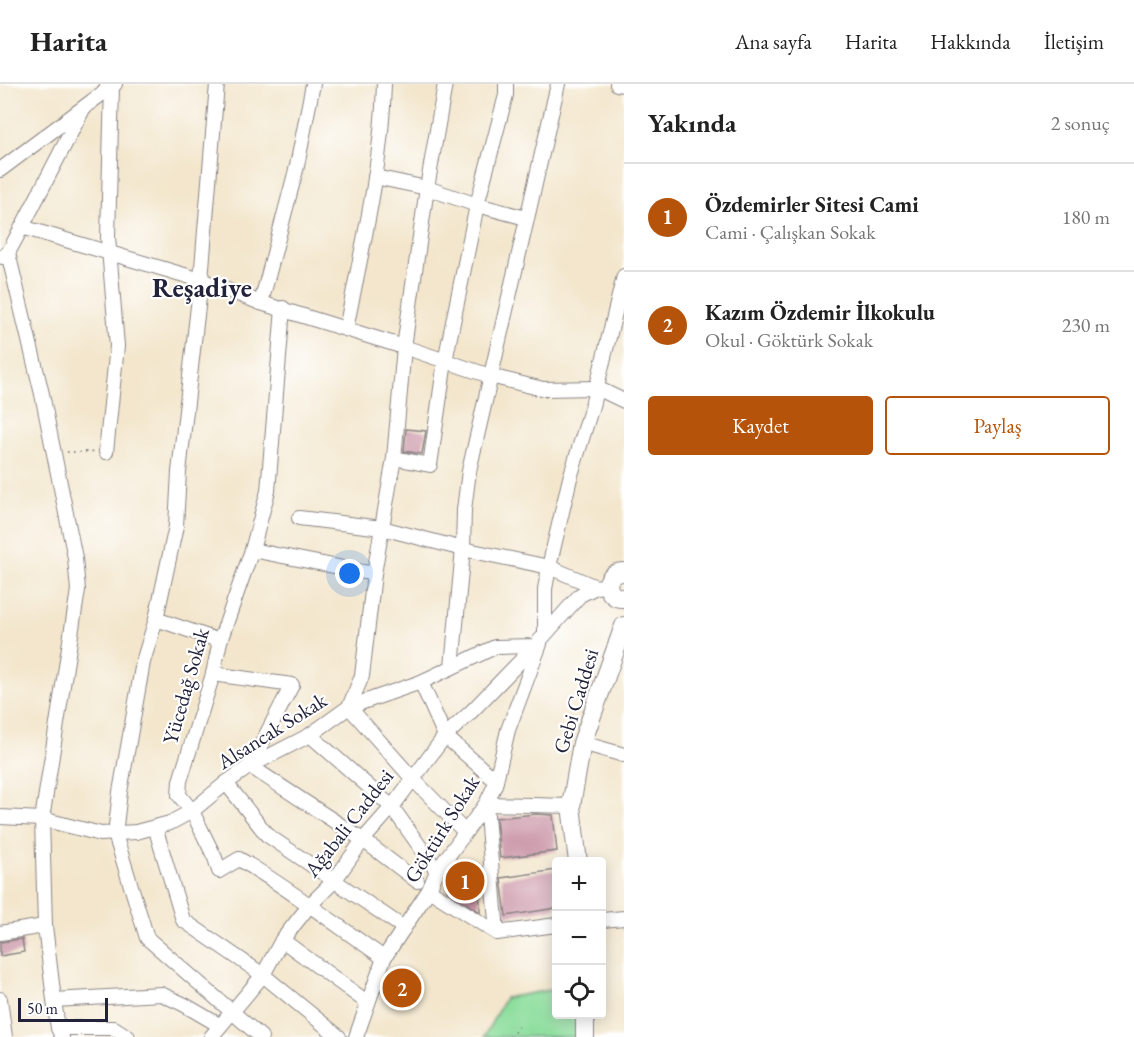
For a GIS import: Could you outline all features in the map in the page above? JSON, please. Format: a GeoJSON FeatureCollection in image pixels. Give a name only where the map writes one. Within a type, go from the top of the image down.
{"type":"FeatureCollection","features":[{"type":"Feature","properties":{"kind":"main road"},"geometry":{"type":"LineString","coordinates":[[624,572],[615,573],[602,586],[618,598],[624,598]]}},
{"type":"Feature","properties":{"kind":"main road","name":"Gebi Caddesi"},"geometry":{"type":"LineString","coordinates":[[577,857],[571,806],[582,743],[624,626]]}},
{"type":"Feature","properties":{"kind":"main road"},"geometry":{"type":"LineString","coordinates":[[585,1019],[585,1037]]}},
{"type":"Feature","properties":{"kind":"street"},"geometry":{"type":"LineString","coordinates":[[217,84],[201,280],[179,472],[176,526],[156,619],[143,662],[120,792],[115,834],[147,938],[261,1037]]}},
{"type":"Feature","properties":{"kind":"street"},"geometry":{"type":"LineString","coordinates":[[261,303],[297,166],[313,84]]}},
{"type":"Feature","properties":{"kind":"street"},"geometry":{"type":"LineString","coordinates":[[345,329],[375,177],[383,120],[384,84]]}},
{"type":"Feature","properties":{"kind":"street"},"geometry":{"type":"LineString","coordinates":[[445,84],[404,347],[394,458],[374,574],[362,676],[349,707],[412,778],[465,832]]}},
{"type":"Feature","properties":{"kind":"street"},"geometry":{"type":"LineString","coordinates":[[394,458],[430,465],[446,361],[477,205],[507,95],[506,84]]}},
{"type":"Feature","properties":{"kind":"street"},"geometry":{"type":"LineString","coordinates":[[452,667],[469,471],[558,84]]}},
{"type":"Feature","properties":{"kind":"street"},"geometry":{"type":"LineString","coordinates":[[617,84],[624,86]]}},
{"type":"Feature","properties":{"kind":"street"},"geometry":{"type":"LineString","coordinates":[[0,170],[111,85]]}},
{"type":"Feature","properties":{"kind":"street"},"geometry":{"type":"LineString","coordinates":[[106,452],[117,346],[110,255],[111,85]]}},
{"type":"Feature","properties":{"kind":"street"},"geometry":{"type":"LineString","coordinates":[[85,105],[22,227],[4,256],[53,452],[75,558],[78,590],[42,819],[45,926],[54,1000],[60,1032],[114,1028],[128,1037]]}},
{"type":"Feature","properties":{"kind":"street"},"geometry":{"type":"LineString","coordinates":[[375,177],[427,188],[526,218]]}},
{"type":"Feature","properties":{"kind":"street"},"geometry":{"type":"LineString","coordinates":[[22,227],[110,255],[201,280],[261,303],[283,308],[490,376],[543,389],[597,388],[624,401]]}},
{"type":"Feature","properties":{"kind":"street"},"geometry":{"type":"LineString","coordinates":[[544,633],[545,589],[549,567],[572,469],[597,388],[624,276]]}},
{"type":"Feature","properties":{"kind":"street","name":"Yücedağ Sokak"},"geometry":{"type":"LineString","coordinates":[[283,308],[268,491],[252,550],[220,641],[213,674],[180,781],[179,795],[192,812],[219,871],[239,859],[270,877],[384,958]]}},
{"type":"Feature","properties":{"kind":"street"},"geometry":{"type":"LineString","coordinates":[[299,518],[382,528],[463,549],[549,567],[602,586]]}},
{"type":"Feature","properties":{"kind":"street"},"geometry":{"type":"LineString","coordinates":[[252,550],[374,574]]}},
{"type":"Feature","properties":{"kind":"street"},"geometry":{"type":"LineString","coordinates":[[535,646],[544,633],[580,595],[602,586]]}},
{"type":"Feature","properties":{"kind":"street"},"geometry":{"type":"LineString","coordinates":[[156,619],[220,641]]}},
{"type":"Feature","properties":{"kind":"street","name":"Göktürk Sokak"},"geometry":{"type":"LineString","coordinates":[[356,1037],[384,958],[429,890],[437,871],[486,804],[496,781],[508,730],[544,633]]}},
{"type":"Feature","properties":{"kind":"street","name":"Alsancak Sokak"},"geometry":{"type":"LineString","coordinates":[[0,817],[42,819],[101,834],[136,832],[170,823],[192,812],[250,766],[310,735],[349,707],[421,682],[495,647],[535,646]]}},
{"type":"Feature","properties":{"kind":"street","name":"Ağabali Caddesi"},"geometry":{"type":"LineString","coordinates":[[215,1031],[263,975],[282,940],[309,906],[334,881],[363,840],[392,807],[445,736],[535,646]]}},
{"type":"Feature","properties":{"kind":"street"},"geometry":{"type":"LineString","coordinates":[[213,674],[292,685],[250,766],[363,840],[417,881]]}},
{"type":"Feature","properties":{"kind":"street"},"geometry":{"type":"LineString","coordinates":[[421,682],[445,736],[496,781]]}},
{"type":"Feature","properties":{"kind":"street"},"geometry":{"type":"LineString","coordinates":[[310,735],[392,807],[437,871]]}},
{"type":"Feature","properties":{"kind":"street"},"geometry":{"type":"LineString","coordinates":[[582,743],[624,755]]}},
{"type":"Feature","properties":{"kind":"street"},"geometry":{"type":"LineString","coordinates":[[226,783],[267,835],[404,928]]}},
{"type":"Feature","properties":{"kind":"street"},"geometry":{"type":"LineString","coordinates":[[497,933],[486,804],[571,806]]}},
{"type":"Feature","properties":{"kind":"street"},"geometry":{"type":"LineString","coordinates":[[155,827],[183,920],[263,975],[339,1037]]}},
{"type":"Feature","properties":{"kind":"street"},"geometry":{"type":"LineString","coordinates":[[429,890],[497,933],[552,926]]}},
{"type":"Feature","properties":{"kind":"street"},"geometry":{"type":"LineString","coordinates":[[606,920],[624,918]]}},
{"type":"Feature","properties":{"kind":"street"},"geometry":{"type":"LineString","coordinates":[[0,933],[45,926]]}},
{"type":"Feature","properties":{"kind":"street"},"geometry":{"type":"LineString","coordinates":[[282,940],[368,1003]]}},
{"type":"Feature","properties":{"kind":"street"},"geometry":{"type":"LineString","coordinates":[[54,1000],[161,994],[183,1004],[215,1031]]}},
{"type":"Feature","properties":{"kind":"street"},"geometry":{"type":"LineString","coordinates":[[0,999],[5,1037]]}},
{"type":"Feature","properties":{"kind":"path"},"geometry":{"type":"LineString","coordinates":[[53,452],[106,452]]}},
{"type":"Feature","properties":{"kind":"path"},"geometry":{"type":"LineString","coordinates":[[510,1037],[521,1024]]}},
{"type":"Feature","properties":{"kind":"green space"},"geometry":{"type":"Polygon","coordinates":[[[552,990],[552,1019],[580,1019],[577,1037],[484,1037],[505,998],[552,990]]]}},
{"type":"Feature","properties":{"kind":"building"},"geometry":{"type":"Polygon","coordinates":[[[406,429],[426,431],[422,454],[404,451],[406,429]]]}},
{"type":"Feature","properties":{"kind":"building"},"geometry":{"type":"Polygon","coordinates":[[[536,814],[553,815],[557,851],[500,858],[496,818],[536,814]]]}},
{"type":"Feature","properties":{"kind":"building"},"geometry":{"type":"Polygon","coordinates":[[[479,869],[480,912],[447,890],[457,871],[479,869]]]}},
{"type":"Feature","properties":{"kind":"building"},"geometry":{"type":"Polygon","coordinates":[[[552,871],[552,909],[506,916],[501,878],[552,871]]]}},
{"type":"Feature","properties":{"kind":"building"},"geometry":{"type":"Polygon","coordinates":[[[22,939],[24,952],[0,956],[0,942],[22,939]]]}},
{"type":"Feature","properties":{"kind":"place","name":"Özdemirler Sitesi Cami"},"geometry":{"type":"Point","coordinates":[465,881]}},
{"type":"Feature","properties":{"kind":"place","name":"Kazım Özdemir İlkokulu"},"geometry":{"type":"Point","coordinates":[402,988]}},
{"type":"Feature","properties":{"kind":"district","name":"Reşadiye"},"geometry":{"type":"Point","coordinates":[202,288]}}]}
